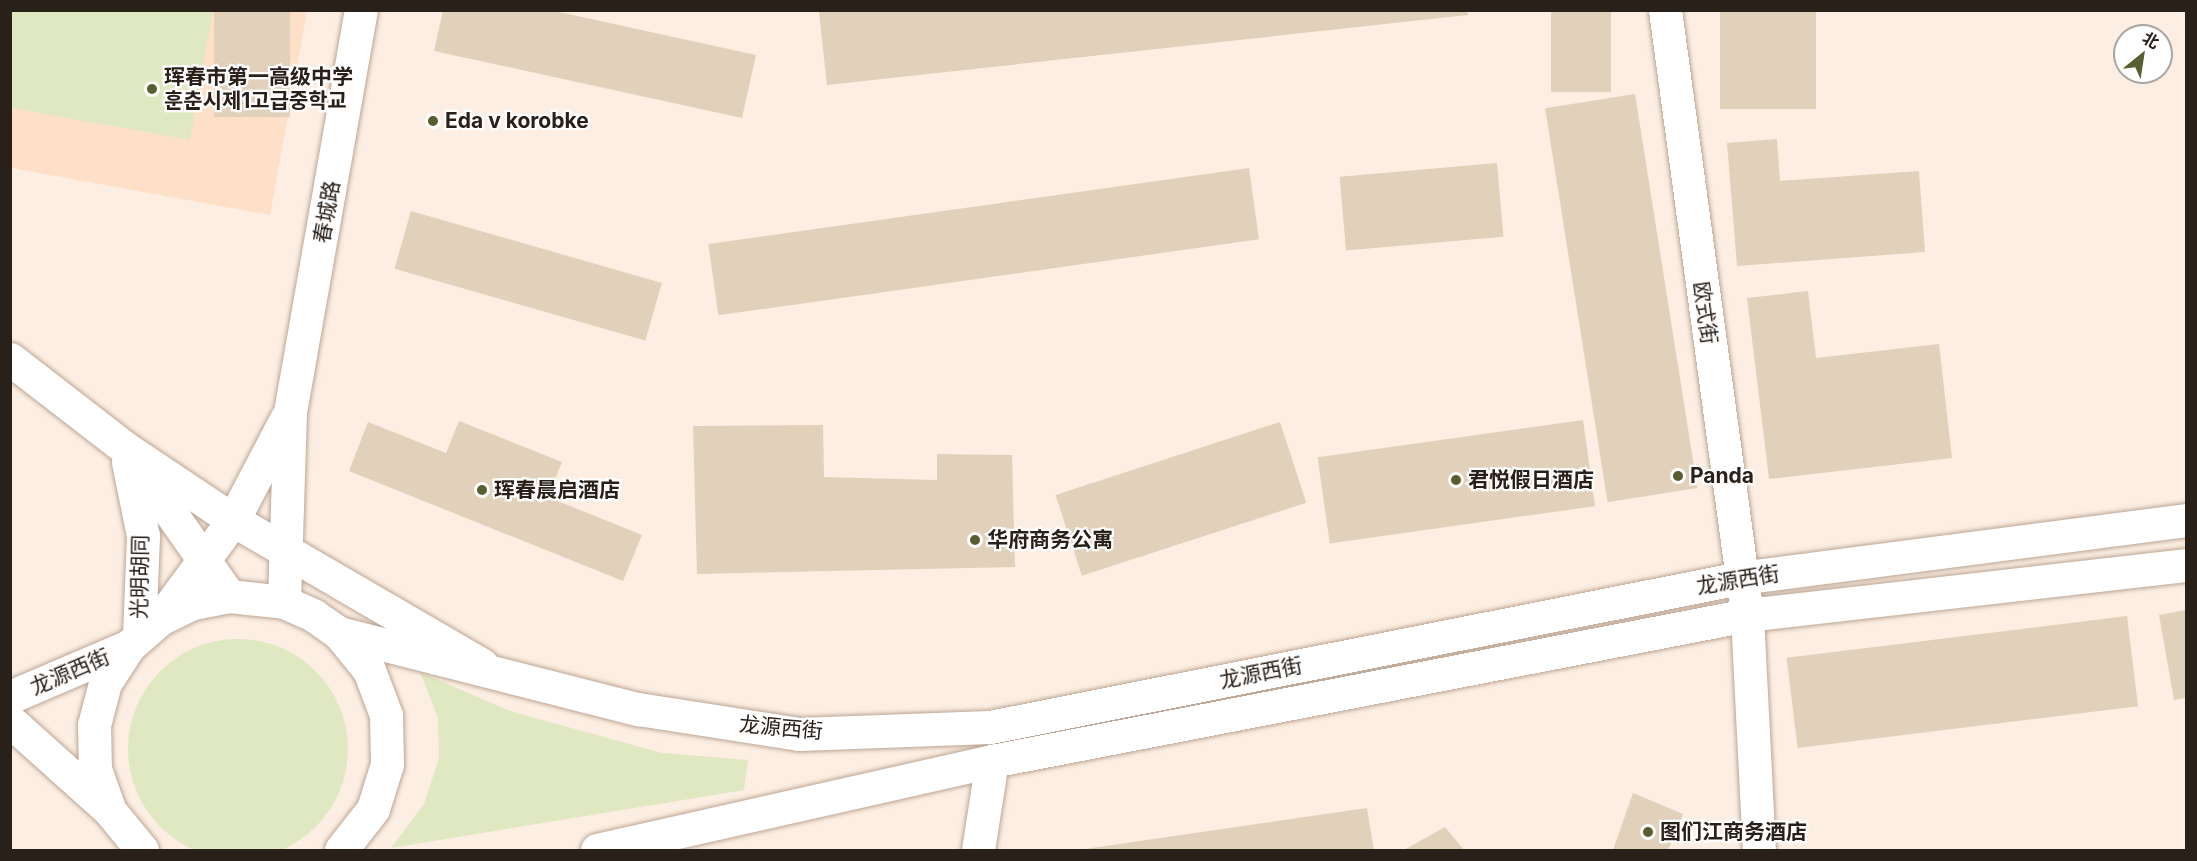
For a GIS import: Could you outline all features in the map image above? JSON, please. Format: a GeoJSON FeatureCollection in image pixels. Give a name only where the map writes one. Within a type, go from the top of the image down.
{"type":"FeatureCollection","features":[{"type":"Feature","properties":{"kind":"main road","name":"春城路"},"geometry":{"type":"LineString","coordinates":[[290,412],[361,10]]}},
{"type":"Feature","properties":{"kind":"main road","name":"欧式街"},"geometry":{"type":"LineString","coordinates":[[1665,10],[1740,578],[1747,615],[1758,850]]}},
{"type":"Feature","properties":{"kind":"main road","name":"光明胡同"},"geometry":{"type":"LineString","coordinates":[[10,359],[125,448],[202,561],[229,596]]}},
{"type":"Feature","properties":{"kind":"main road"},"geometry":{"type":"LineString","coordinates":[[110,811],[95,769],[94,725],[105,683],[232,520],[290,412]]}},
{"type":"Feature","properties":{"kind":"main road"},"geometry":{"type":"LineString","coordinates":[[290,412],[284,602],[339,633],[374,682],[386,715],[387,764],[373,809],[341,850]]}},
{"type":"Feature","properties":{"kind":"main road"},"geometry":{"type":"LineString","coordinates":[[125,448],[232,520],[507,679]]}},
{"type":"Feature","properties":{"kind":"main road","name":"光明胡同"},"geometry":{"type":"LineString","coordinates":[[125,448],[143,536],[143,634]]}},
{"type":"Feature","properties":{"kind":"main road","name":"龙源西街"},"geometry":{"type":"LineString","coordinates":[[339,633],[507,679],[638,709],[799,734],[990,727],[1740,578],[2187,520]]}},
{"type":"Feature","properties":{"kind":"main road","name":"龙源西街"},"geometry":{"type":"LineString","coordinates":[[597,850],[992,761],[1747,615],[2187,565]]}},
{"type":"Feature","properties":{"kind":"main road","name":"龙源西街"},"geometry":{"type":"LineString","coordinates":[[10,697],[143,634],[193,603],[229,596],[284,602]]}},
{"type":"Feature","properties":{"kind":"main road"},"geometry":{"type":"LineString","coordinates":[[10,721],[110,811],[137,848]]}},
{"type":"Feature","properties":{"kind":"main road"},"geometry":{"type":"LineString","coordinates":[[978,850],[992,761]]}},
{"type":"Feature","properties":{"kind":"shaded area","name":"珲春市第一高级中学 훈춘시제1고급중학교"},"geometry":{"type":"Polygon","coordinates":[[[10,11],[307,11],[270,215],[11,168],[10,11]]]}},
{"type":"Feature","properties":{"kind":"green space"},"geometry":{"type":"Polygon","coordinates":[[[10,11],[213,11],[190,140],[11,108],[10,11]]]}},
{"type":"Feature","properties":{"kind":"green space"},"geometry":{"type":"Polygon","coordinates":[[[227,639],[249,639],[280,647],[299,657],[316,671],[330,688],[340,707],[346,727],[348,749],[346,771],[340,791],[330,810],[316,827],[299,841],[270,855],[249,859],[227,859],[206,855],[186,846],[168,834],[153,819],[132,781],[128,760],[128,738],[132,717],[141,697],[153,679],[168,664],[206,643],[227,639]]]}},
{"type":"Feature","properties":{"kind":"green space"},"geometry":{"type":"Polygon","coordinates":[[[420,672],[510,711],[662,753],[748,760],[744,790],[391,848],[424,804],[439,758],[438,718],[420,672]]]}},
{"type":"Feature","properties":{"kind":"building"},"geometry":{"type":"Polygon","coordinates":[[[214,10],[290,10],[290,117],[214,117],[214,10]]]}},
{"type":"Feature","properties":{"kind":"building"},"geometry":{"type":"Polygon","coordinates":[[[443,10],[550,10],[756,55],[742,118],[434,51],[443,10]]]}},
{"type":"Feature","properties":{"kind":"building"},"geometry":{"type":"Polygon","coordinates":[[[835,10],[1467,10],[1468,15],[827,85],[819,12],[835,10]]]}},
{"type":"Feature","properties":{"kind":"building"},"geometry":{"type":"Polygon","coordinates":[[[1551,10],[1611,10],[1611,92],[1551,92],[1551,10]]]}},
{"type":"Feature","properties":{"kind":"building"},"geometry":{"type":"Polygon","coordinates":[[[1720,10],[1816,10],[1816,109],[1720,109],[1720,10]]]}},
{"type":"Feature","properties":{"kind":"building"},"geometry":{"type":"Polygon","coordinates":[[[1635,94],[1697,488],[1608,502],[1545,108],[1635,94]]]}},
{"type":"Feature","properties":{"kind":"building"},"geometry":{"type":"Polygon","coordinates":[[[1777,139],[1780,181],[1919,171],[1925,252],[1737,266],[1727,143],[1777,139]]]}},
{"type":"Feature","properties":{"kind":"building"},"geometry":{"type":"Polygon","coordinates":[[[1497,163],[1503,237],[1346,250],[1340,177],[1497,163]]]}},
{"type":"Feature","properties":{"kind":"building"},"geometry":{"type":"Polygon","coordinates":[[[1249,168],[1259,239],[718,315],[708,244],[1249,168]]]}},
{"type":"Feature","properties":{"kind":"building"},"geometry":{"type":"Polygon","coordinates":[[[411,211],[662,283],[645,341],[394,269],[411,211]]]}},
{"type":"Feature","properties":{"kind":"building"},"geometry":{"type":"Polygon","coordinates":[[[1808,291],[1816,358],[1939,344],[1952,458],[1769,479],[1747,298],[1808,291]]]}},
{"type":"Feature","properties":{"kind":"building","name":"君悦假日酒店"},"geometry":{"type":"Polygon","coordinates":[[[1583,420],[1595,506],[1330,543],[1318,457],[1583,420]]]}},
{"type":"Feature","properties":{"kind":"building"},"geometry":{"type":"Polygon","coordinates":[[[459,421],[562,462],[548,497],[642,535],[623,581],[349,471],[368,422],[446,453],[459,421]]]}},
{"type":"Feature","properties":{"kind":"building"},"geometry":{"type":"Polygon","coordinates":[[[1280,422],[1306,503],[1082,576],[1056,495],[1280,422]]]}},
{"type":"Feature","properties":{"kind":"building"},"geometry":{"type":"Polygon","coordinates":[[[823,425],[824,477],[937,480],[937,454],[1012,455],[1015,567],[697,574],[693,426],[823,425]]]}},
{"type":"Feature","properties":{"kind":"building"},"geometry":{"type":"Polygon","coordinates":[[[2186,610],[2186,698],[2174,700],[2159,615],[2186,610]]]}},
{"type":"Feature","properties":{"kind":"building"},"geometry":{"type":"Polygon","coordinates":[[[2127,616],[2138,706],[1798,748],[1787,658],[2127,616]]]}},
{"type":"Feature","properties":{"kind":"building","name":"图们江商务酒店"},"geometry":{"type":"Polygon","coordinates":[[[1633,793],[1683,814],[1668,850],[1613,850],[1633,793]]]}},
{"type":"Feature","properties":{"kind":"building"},"geometry":{"type":"Polygon","coordinates":[[[1367,808],[1374,850],[1085,850],[1085,849],[1367,808]]]}},
{"type":"Feature","properties":{"kind":"building"},"geometry":{"type":"Polygon","coordinates":[[[1445,827],[1464,850],[1404,850],[1445,827]]]}},
{"type":"Feature","properties":{"kind":"place","name":"珲春市第一高级中学 훈춘시제1고급중학교"},"geometry":{"type":"Point","coordinates":[152,89]}},
{"type":"Feature","properties":{"kind":"place","name":"Eda v korobke"},"geometry":{"type":"Point","coordinates":[433,121]}},
{"type":"Feature","properties":{"kind":"place","name":"Panda"},"geometry":{"type":"Point","coordinates":[1678,476]}},
{"type":"Feature","properties":{"kind":"place","name":"君悦假日酒店"},"geometry":{"type":"Point","coordinates":[1456,480]}},
{"type":"Feature","properties":{"kind":"place","name":"珲春晨启酒店"},"geometry":{"type":"Point","coordinates":[482,490]}},
{"type":"Feature","properties":{"kind":"place","name":"华府商务公寓"},"geometry":{"type":"Point","coordinates":[975,540]}},
{"type":"Feature","properties":{"kind":"place","name":"图们江商务酒店"},"geometry":{"type":"Point","coordinates":[1648,832]}}]}
